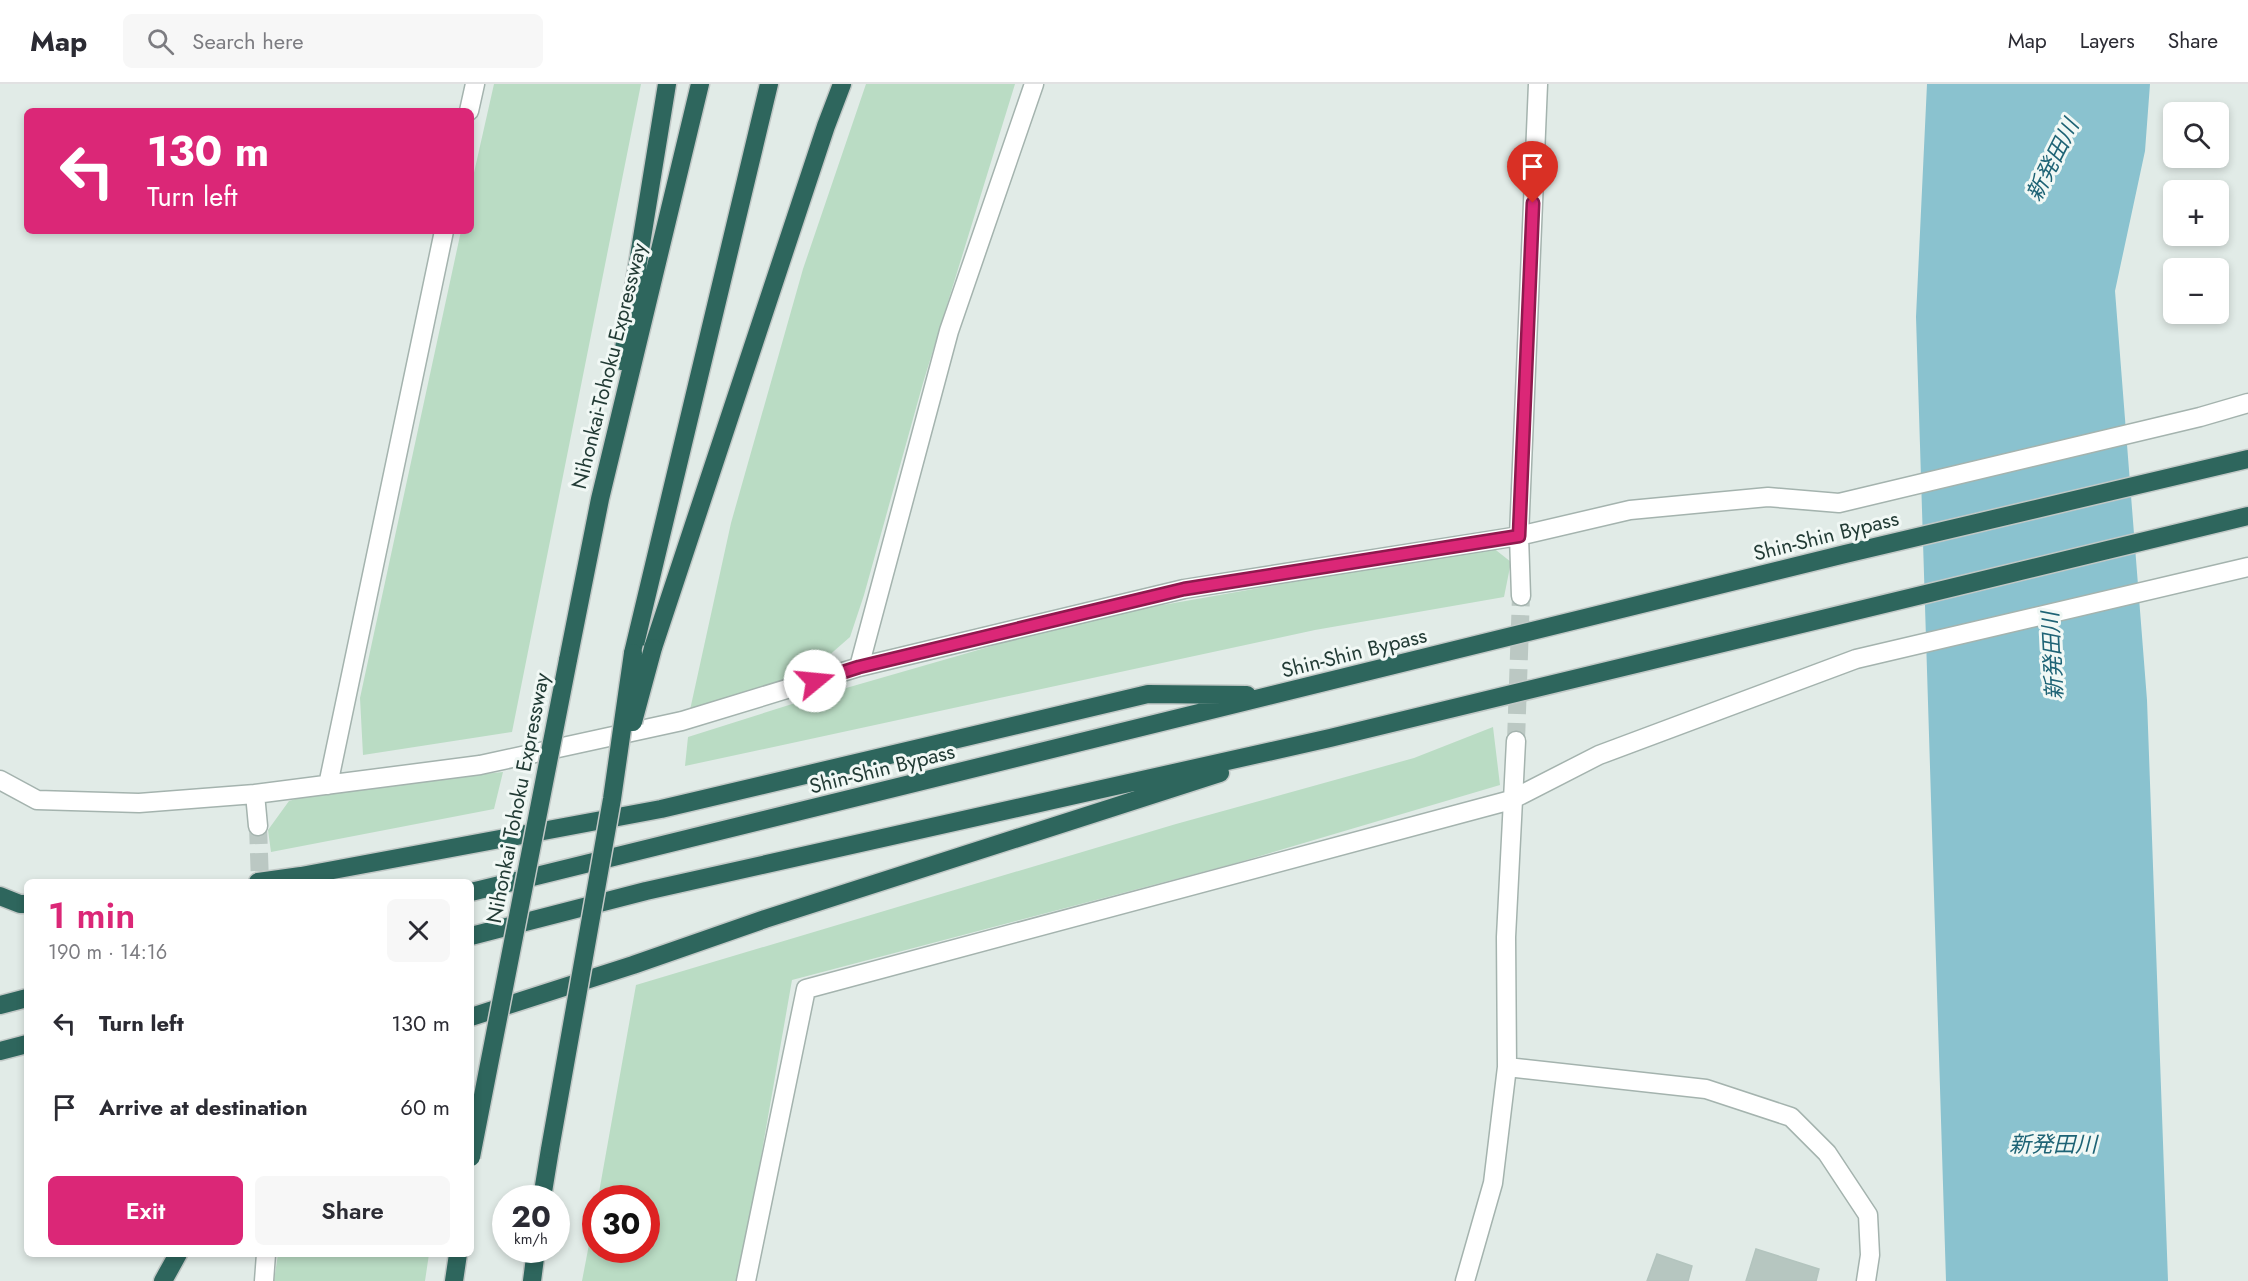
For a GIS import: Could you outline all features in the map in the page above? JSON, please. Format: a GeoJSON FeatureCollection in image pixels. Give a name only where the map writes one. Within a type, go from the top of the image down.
{"type":"FeatureCollection","features":[{"type":"Feature","properties":{"kind":"highway"},"geometry":{"type":"LineString","coordinates":[[600,499],[668,84]]}},
{"type":"Feature","properties":{"kind":"highway","name":"Nihonkai-Tohoku Expressway"},"geometry":{"type":"LineString","coordinates":[[568,660],[600,499],[700,84]]}},
{"type":"Feature","properties":{"kind":"highway"},"geometry":{"type":"LineString","coordinates":[[544,1185],[612,799],[633,653],[769,84]]}},
{"type":"Feature","properties":{"kind":"highway"},"geometry":{"type":"LineString","coordinates":[[612,799],[653,648],[826,126],[842,84]]}},
{"type":"Feature","properties":{"kind":"highway","name":"Shin-Shin Bypass"},"geometry":{"type":"LineString","coordinates":[[474,891],[1845,554],[2248,459]]}},
{"type":"Feature","properties":{"kind":"highway"},"geometry":{"type":"LineString","coordinates":[[474,935],[657,889],[1330,738],[2248,516]]}},
{"type":"Feature","properties":{"kind":"highway","name":"Nihonkai Tohoku Expressway"},"geometry":{"type":"LineString","coordinates":[[474,1141],[568,660]]}},
{"type":"Feature","properties":{"kind":"highway"},"geometry":{"type":"LineString","coordinates":[[278,879],[661,809],[1148,694],[1275,696]]}},
{"type":"Feature","properties":{"kind":"highway"},"geometry":{"type":"LineString","coordinates":[[474,1016],[633,965],[765,919],[1330,738]]}},
{"type":"Feature","properties":{"kind":"highway"},"geometry":{"type":"LineString","coordinates":[[0,896],[24,904]]}},
{"type":"Feature","properties":{"kind":"highway"},"geometry":{"type":"LineString","coordinates":[[0,1005],[24,999]]}},
{"type":"Feature","properties":{"kind":"highway"},"geometry":{"type":"LineString","coordinates":[[0,1051],[24,1045]]}},
{"type":"Feature","properties":{"kind":"highway"},"geometry":{"type":"LineString","coordinates":[[163,1281],[176,1257]]}},
{"type":"Feature","properties":{"kind":"highway"},"geometry":{"type":"LineString","coordinates":[[454,1281],[458,1257]]}},
{"type":"Feature","properties":{"kind":"highway"},"geometry":{"type":"LineString","coordinates":[[532,1281],[534,1263]]}},
{"type":"Feature","properties":{"kind":"street"},"geometry":{"type":"LineString","coordinates":[[470,108],[475,84]]}},
{"type":"Feature","properties":{"kind":"street"},"geometry":{"type":"LineString","coordinates":[[826,126],[835,84]]}},
{"type":"Feature","properties":{"kind":"street"},"geometry":{"type":"LineString","coordinates":[[859,667],[949,331],[1034,84]]}},
{"type":"Feature","properties":{"kind":"street"},"geometry":{"type":"LineString","coordinates":[[1521,596],[1519,536],[1538,84]]}},
{"type":"Feature","properties":{"kind":"street"},"geometry":{"type":"LineString","coordinates":[[327,785],[443,234]]}},
{"type":"Feature","properties":{"kind":"street"},"geometry":{"type":"LineString","coordinates":[[0,780],[37,800],[139,803],[255,794],[480,765],[671,724],[859,667],[1184,589],[1519,536],[1630,510],[1768,497],[1839,503],[2200,417],[2248,403]]}},
{"type":"Feature","properties":{"kind":"street"},"geometry":{"type":"LineString","coordinates":[[746,1281],[806,989],[1511,800],[1599,755],[1856,659],[2248,567]]}},
{"type":"Feature","properties":{"kind":"street"},"geometry":{"type":"LineString","coordinates":[[1465,1281],[1493,1183],[1507,1067],[1506,937],[1511,800],[1516,741]]}},
{"type":"Feature","properties":{"kind":"street"},"geometry":{"type":"LineString","coordinates":[[255,794],[258,826]]}},
{"type":"Feature","properties":{"kind":"street"},"geometry":{"type":"LineString","coordinates":[[1507,1067],[1706,1089],[1791,1117],[1827,1153],[1868,1215],[1870,1255],[1866,1281]]}},
{"type":"Feature","properties":{"kind":"street"},"geometry":{"type":"LineString","coordinates":[[264,1281],[266,1257]]}},
{"type":"Feature","properties":{"kind":"green space"},"geometry":{"type":"Polygon","coordinates":[[[494,84],[641,84],[512,732],[363,755],[360,698],[460,234],[474,234],[474,173],[494,84]]]}},
{"type":"Feature","properties":{"kind":"green space"},"geometry":{"type":"Polygon","coordinates":[[[866,84],[1015,84],[923,383],[864,595],[850,637],[810,672],[690,710],[731,523],[803,269],[866,84]]]}},
{"type":"Feature","properties":{"kind":"green space"},"geometry":{"type":"Polygon","coordinates":[[[1492,547],[1511,562],[1504,597],[1315,630],[685,766],[688,737],[808,699],[1089,618],[1492,547]]]}},
{"type":"Feature","properties":{"kind":"green space"},"geometry":{"type":"Polygon","coordinates":[[[1493,727],[1500,785],[1233,864],[792,980],[755,1191],[736,1281],[582,1281],[585,1263],[660,1263],[660,1185],[600,1185],[636,985],[1176,824],[1414,758],[1493,727]]]}},
{"type":"Feature","properties":{"kind":"green space"},"geometry":{"type":"Polygon","coordinates":[[[503,772],[494,809],[271,852],[268,830],[289,801],[325,790],[503,772]]]}},
{"type":"Feature","properties":{"kind":"green space"},"geometry":{"type":"Polygon","coordinates":[[[278,1257],[429,1257],[425,1281],[274,1281],[278,1257]]]}},
{"type":"Feature","properties":{"kind":"water","name":"新発田川"},"geometry":{"type":"Polygon","coordinates":[[[1927,84],[2150,84],[2145,151],[2115,291],[2147,700],[2168,1281],[1946,1281],[1916,317],[1927,84]]]}},
{"type":"Feature","properties":{"kind":"building"},"geometry":{"type":"Polygon","coordinates":[[[1756,1249],[1819,1269],[1816,1281],[1746,1281],[1756,1249]]]}},
{"type":"Feature","properties":{"kind":"building"},"geometry":{"type":"Polygon","coordinates":[[[1657,1254],[1692,1266],[1688,1281],[1647,1281],[1657,1254]]]}},
{"type":"Feature","properties":{"kind":"tunnel"},"geometry":{"type":"LineString","coordinates":[[1516,741],[1521,596]]}},
{"type":"Feature","properties":{"kind":"tunnel"},"geometry":{"type":"LineString","coordinates":[[258,826],[260,879]]}},
{"type":"Feature","properties":{"kind":"route"},"geometry":{"type":"LineString","coordinates":[[815,681],[859,667],[1184,589],[1519,536],[1533,203]]}}]}
